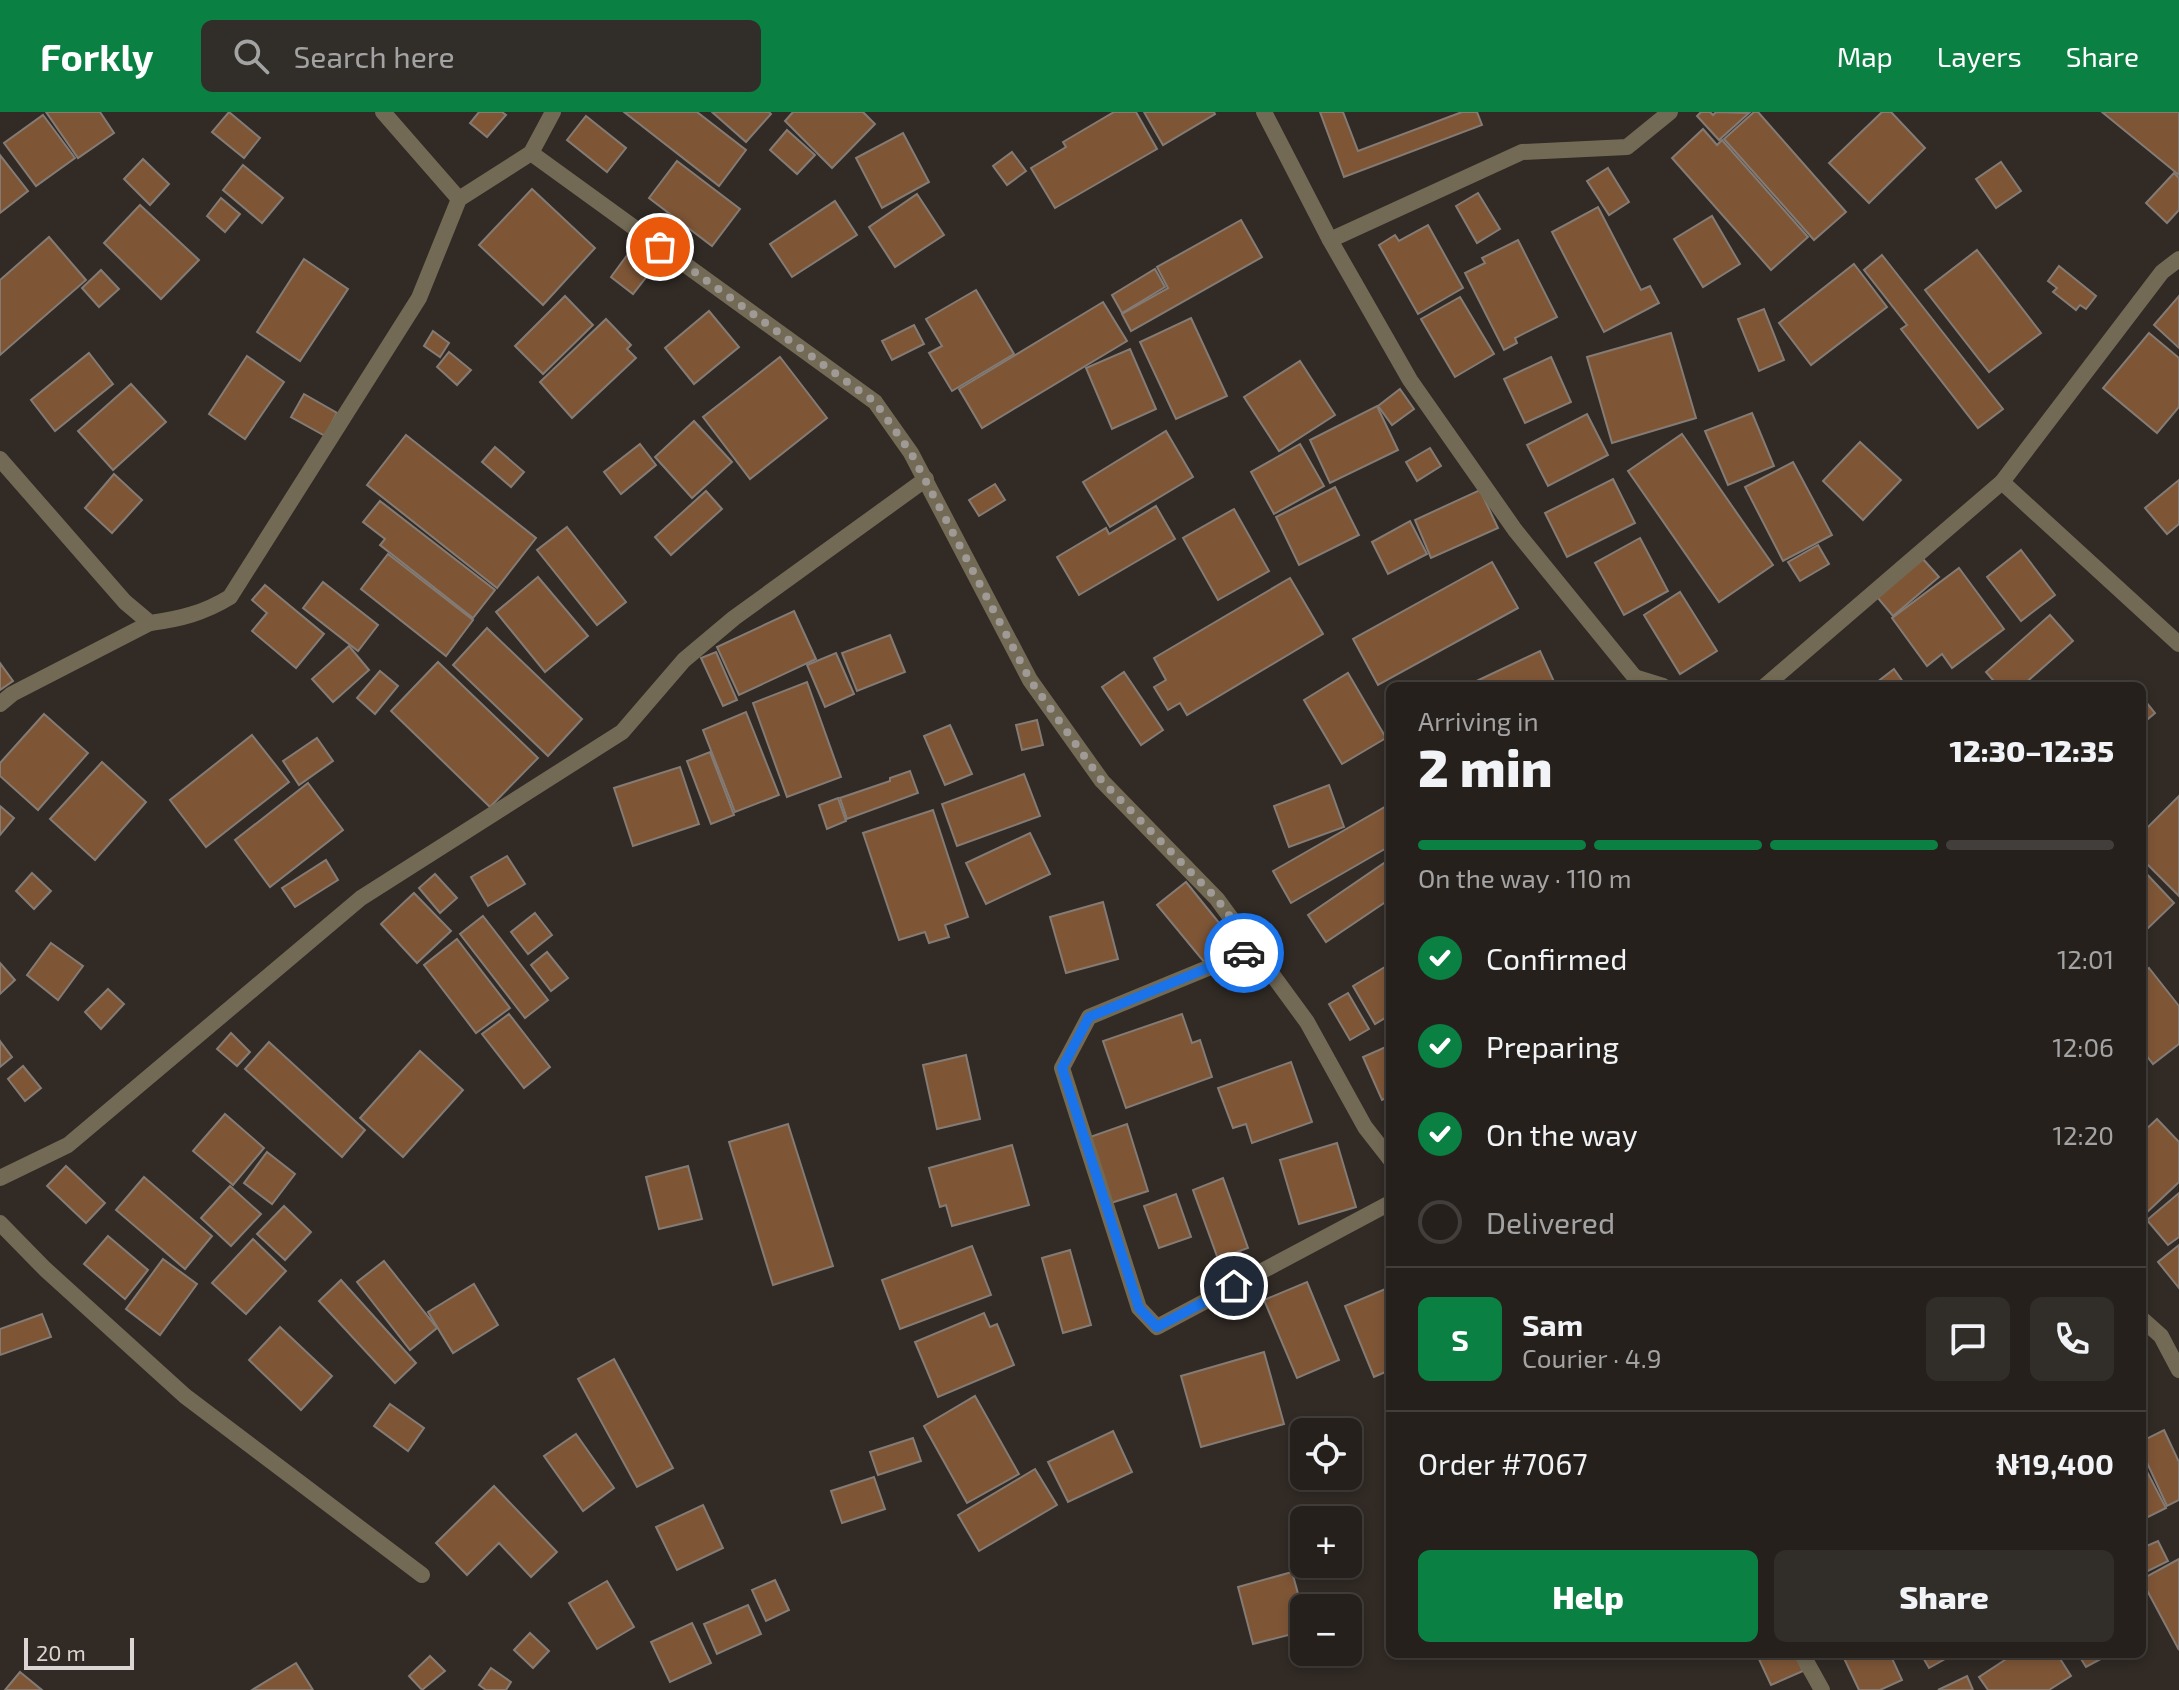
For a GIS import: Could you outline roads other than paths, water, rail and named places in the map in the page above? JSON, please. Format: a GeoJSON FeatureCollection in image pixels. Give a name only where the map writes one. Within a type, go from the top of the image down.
{"type":"FeatureCollection","features":[{"type":"Feature","properties":{"kind":"street"},"geometry":{"type":"LineString","coordinates":[[383,112],[459,199]]}},
{"type":"Feature","properties":{"kind":"street"},"geometry":{"type":"LineString","coordinates":[[0,704],[12,694],[150,623],[183,619],[209,610],[230,597],[419,298],[459,199],[531,153],[553,112]]}},
{"type":"Feature","properties":{"kind":"street"},"geometry":{"type":"LineString","coordinates":[[1264,112],[1330,240],[1410,380],[1515,530],[1640,682]]}},
{"type":"Feature","properties":{"kind":"street"},"geometry":{"type":"LineString","coordinates":[[1330,240],[1522,152],[1627,147],[1670,112]]}},
{"type":"Feature","properties":{"kind":"street"},"geometry":{"type":"LineString","coordinates":[[531,153],[875,402],[926,479],[1039,693],[1102,781],[1217,899],[1307,1022],[1365,1127],[1386,1154]]}},
{"type":"Feature","properties":{"kind":"street"},"geometry":{"type":"LineString","coordinates":[[1770,682],[2002,482],[2162,272],[2179,259]]}},
{"type":"Feature","properties":{"kind":"street"},"geometry":{"type":"LineString","coordinates":[[0,459],[125,602],[150,623]]}},
{"type":"Feature","properties":{"kind":"street"},"geometry":{"type":"LineString","coordinates":[[0,1178],[68,1145],[361,898],[622,732],[684,660],[724,626],[926,479]]}},
{"type":"Feature","properties":{"kind":"street"},"geometry":{"type":"LineString","coordinates":[[2002,482],[2179,644]]}},
{"type":"Feature","properties":{"kind":"street"},"geometry":{"type":"LineString","coordinates":[[1254,949],[1089,1017],[1062,1068],[1139,1308],[1157,1327],[1386,1205]]}},
{"type":"Feature","properties":{"kind":"street"},"geometry":{"type":"LineString","coordinates":[[0,1223],[45,1269],[185,1396],[422,1575]]}},
{"type":"Feature","properties":{"kind":"street"},"geometry":{"type":"LineString","coordinates":[[2146,1323],[2161,1336],[2179,1370]]}},
{"type":"Feature","properties":{"kind":"street"},"geometry":{"type":"LineString","coordinates":[[1804,1658],[1822,1690]]}}]}
